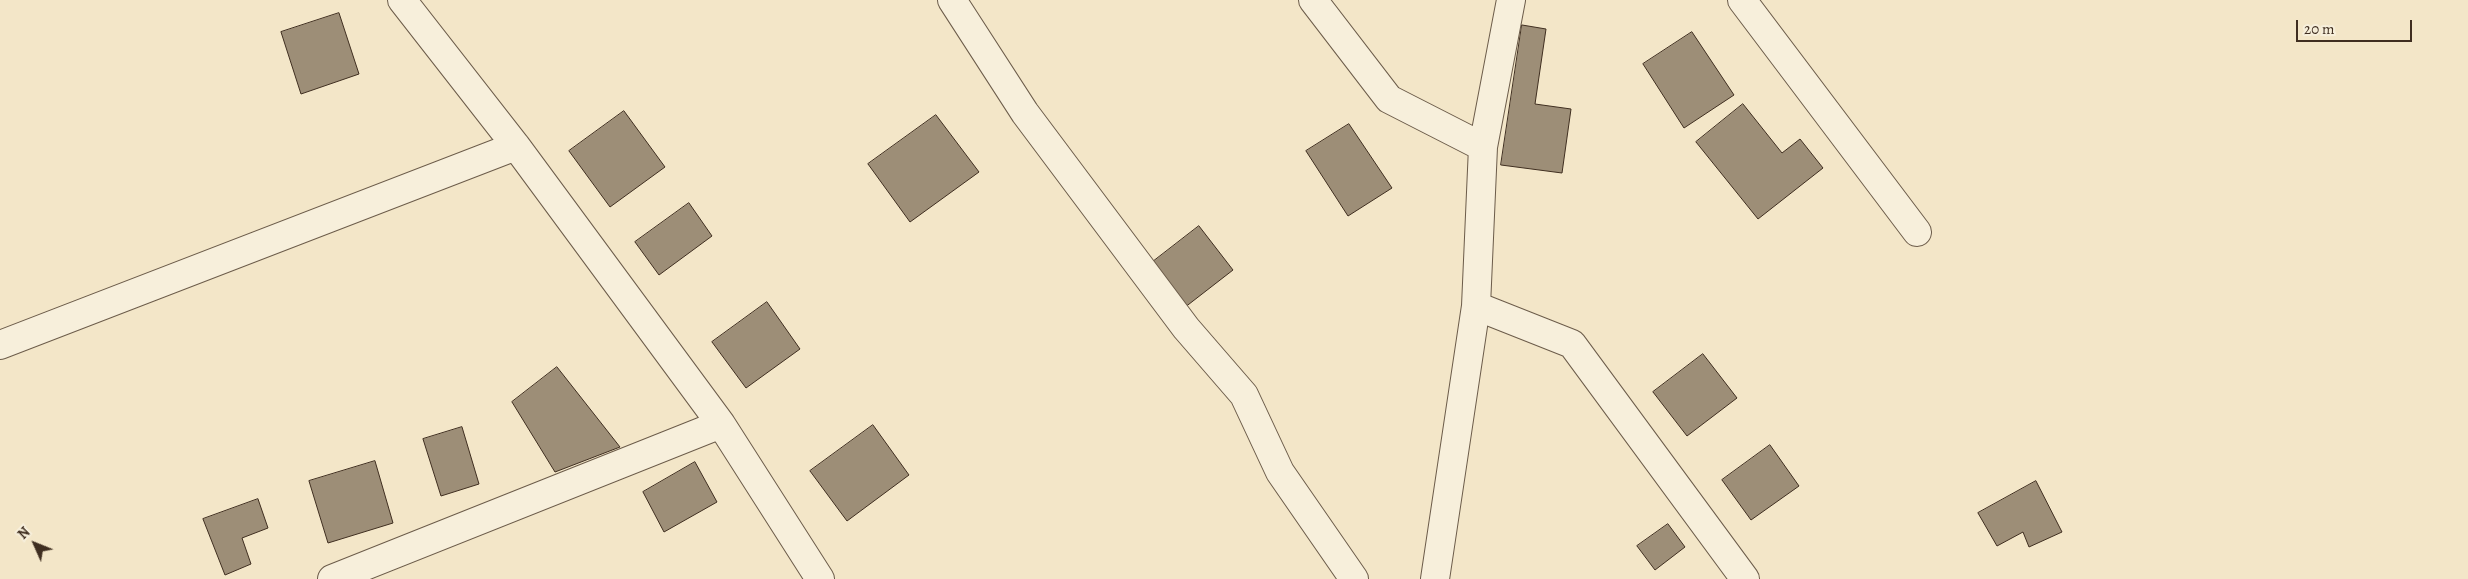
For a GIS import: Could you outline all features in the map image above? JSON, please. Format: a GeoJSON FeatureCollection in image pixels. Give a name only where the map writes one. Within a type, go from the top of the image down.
{"type":"FeatureCollection","features":[{"type":"Feature","properties":{"kind":"street"},"geometry":{"type":"LineString","coordinates":[[402,0],[516,146],[721,424],[820,579]]}},
{"type":"Feature","properties":{"kind":"street"},"geometry":{"type":"LineString","coordinates":[[952,0],[1031,121],[1186,328],[1244,395],[1280,472],[1354,579]]}},
{"type":"Feature","properties":{"kind":"street"},"geometry":{"type":"LineString","coordinates":[[1313,0],[1389,99],[1483,147]]}},
{"type":"Feature","properties":{"kind":"street"},"geometry":{"type":"LineString","coordinates":[[1435,579],[1476,306],[1483,147],[1511,0]]}},
{"type":"Feature","properties":{"kind":"street"},"geometry":{"type":"LineString","coordinates":[[1742,0],[1917,232]]}},
{"type":"Feature","properties":{"kind":"street"},"geometry":{"type":"LineString","coordinates":[[0,345],[516,146]]}},
{"type":"Feature","properties":{"kind":"street"},"geometry":{"type":"LineString","coordinates":[[1476,306],[1572,344],[1745,579]]}},
{"type":"Feature","properties":{"kind":"street"},"geometry":{"type":"LineString","coordinates":[[332,579],[721,424]]}},
{"type":"Feature","properties":{"kind":"building"},"geometry":{"type":"Polygon","coordinates":[[[339,13],[359,74],[301,94],[281,32],[339,13]]]}},
{"type":"Feature","properties":{"kind":"building"},"geometry":{"type":"Polygon","coordinates":[[[1522,25],[1546,29],[1535,104],[1571,109],[1562,173],[1501,165],[1522,25]]]}},
{"type":"Feature","properties":{"kind":"building"},"geometry":{"type":"Polygon","coordinates":[[[1692,32],[1734,95],[1684,128],[1643,64],[1692,32]]]}},
{"type":"Feature","properties":{"kind":"building"},"geometry":{"type":"Polygon","coordinates":[[[1743,104],[1782,153],[1800,139],[1823,168],[1758,219],[1696,142],[1743,104]]]}},
{"type":"Feature","properties":{"kind":"building"},"geometry":{"type":"Polygon","coordinates":[[[624,111],[665,167],[610,207],[569,151],[624,111]]]}},
{"type":"Feature","properties":{"kind":"building"},"geometry":{"type":"Polygon","coordinates":[[[936,115],[979,172],[910,222],[868,164],[936,115]]]}},
{"type":"Feature","properties":{"kind":"building"},"geometry":{"type":"Polygon","coordinates":[[[1349,124],[1392,188],[1348,216],[1306,151],[1349,124]]]}},
{"type":"Feature","properties":{"kind":"building"},"geometry":{"type":"Polygon","coordinates":[[[689,203],[712,236],[659,275],[635,242],[689,203]]]}},
{"type":"Feature","properties":{"kind":"building"},"geometry":{"type":"Polygon","coordinates":[[[1199,226],[1233,270],[1184,308],[1150,264],[1199,226]]]}},
{"type":"Feature","properties":{"kind":"building"},"geometry":{"type":"Polygon","coordinates":[[[767,302],[800,349],[746,388],[712,342],[767,302]]]}},
{"type":"Feature","properties":{"kind":"building"},"geometry":{"type":"Polygon","coordinates":[[[1703,354],[1737,398],[1687,436],[1653,392],[1703,354]]]}},
{"type":"Feature","properties":{"kind":"building"},"geometry":{"type":"Polygon","coordinates":[[[557,367],[620,447],[555,472],[512,402],[557,367]]]}},
{"type":"Feature","properties":{"kind":"building"},"geometry":{"type":"Polygon","coordinates":[[[873,425],[909,475],[847,521],[810,471],[873,425]]]}},
{"type":"Feature","properties":{"kind":"building"},"geometry":{"type":"Polygon","coordinates":[[[462,427],[479,484],[441,496],[423,439],[462,427]]]}},
{"type":"Feature","properties":{"kind":"building"},"geometry":{"type":"Polygon","coordinates":[[[1770,445],[1799,486],[1751,520],[1722,480],[1770,445]]]}},
{"type":"Feature","properties":{"kind":"building"},"geometry":{"type":"Polygon","coordinates":[[[375,461],[393,523],[328,543],[309,481],[375,461]]]}},
{"type":"Feature","properties":{"kind":"building"},"geometry":{"type":"Polygon","coordinates":[[[695,462],[717,502],[664,532],[643,492],[695,462]]]}},
{"type":"Feature","properties":{"kind":"building"},"geometry":{"type":"Polygon","coordinates":[[[2036,481],[2062,532],[2029,547],[2023,532],[1997,546],[1978,513],[2036,481]]]}},
{"type":"Feature","properties":{"kind":"building"},"geometry":{"type":"Polygon","coordinates":[[[258,499],[268,528],[242,538],[251,564],[225,575],[203,519],[258,499]]]}},
{"type":"Feature","properties":{"kind":"building"},"geometry":{"type":"Polygon","coordinates":[[[1668,524],[1685,547],[1655,570],[1637,546],[1668,524]]]}}]}
